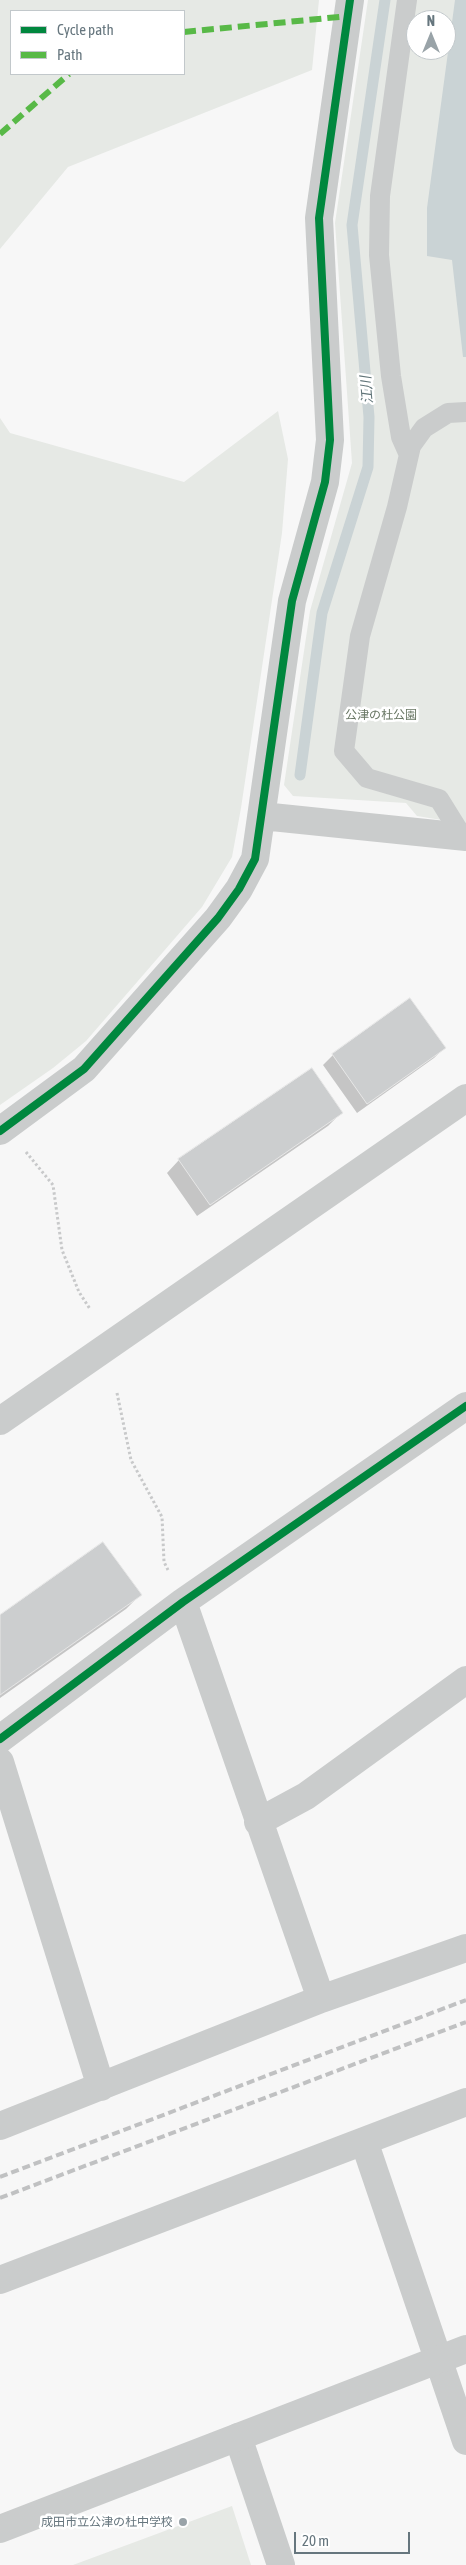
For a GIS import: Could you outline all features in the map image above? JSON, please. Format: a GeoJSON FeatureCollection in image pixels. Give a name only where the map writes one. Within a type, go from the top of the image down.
{"type":"FeatureCollection","features":[{"type":"Feature","properties":{"kind":"street"},"geometry":{"type":"LineString","coordinates":[[2,1130],[84,1069],[218,918],[239,889],[255,859],[292,601],[325,482],[330,440],[319,218],[350,0]]}},
{"type":"Feature","properties":{"kind":"street"},"geometry":{"type":"LineString","coordinates":[[262,816],[464,837]]}},
{"type":"Feature","properties":{"kind":"street"},"geometry":{"type":"LineString","coordinates":[[0,1421],[466,1098]]}},
{"type":"Feature","properties":{"kind":"street"},"geometry":{"type":"LineString","coordinates":[[0,1738],[183,1602],[466,1406]]}},
{"type":"Feature","properties":{"kind":"street"},"geometry":{"type":"LineString","coordinates":[[183,1602],[321,1999]]}},
{"type":"Feature","properties":{"kind":"street"},"geometry":{"type":"LineString","coordinates":[[258,1822],[306,1796],[466,1680]]}},
{"type":"Feature","properties":{"kind":"street"},"geometry":{"type":"LineString","coordinates":[[0,1762],[101,2087]]}},
{"type":"Feature","properties":{"kind":"street"},"geometry":{"type":"LineString","coordinates":[[0,2126],[321,1999],[466,1948]]}},
{"type":"Feature","properties":{"kind":"street"},"geometry":{"type":"LineString","coordinates":[[0,2280],[466,2102]]}},
{"type":"Feature","properties":{"kind":"street"},"geometry":{"type":"LineString","coordinates":[[364,2141],[466,2440]]}},
{"type":"Feature","properties":{"kind":"street"},"geometry":{"type":"LineString","coordinates":[[0,2529],[466,2349]]}},
{"type":"Feature","properties":{"kind":"street"},"geometry":{"type":"LineString","coordinates":[[238,2437],[282,2565]]}},
{"type":"Feature","properties":{"kind":"lane"},"geometry":{"type":"LineString","coordinates":[[407,0],[380,196],[379,254],[391,376],[401,437],[409,455]]}},
{"type":"Feature","properties":{"kind":"lane"},"geometry":{"type":"LineString","coordinates":[[464,837],[440,799],[367,778],[344,751],[360,636],[397,507],[411,446],[424,428],[448,413],[466,412]]}},
{"type":"Feature","properties":{"kind":"path"},"geometry":{"type":"LineString","coordinates":[[2,1130],[37,1163],[53,1185],[62,1250],[79,1292],[90,1309]]}},
{"type":"Feature","properties":{"kind":"path"},"geometry":{"type":"LineString","coordinates":[[117,1393],[132,1460],[162,1517],[164,1562],[183,1602]]}},
{"type":"Feature","properties":{"kind":"green space"},"geometry":{"type":"Polygon","coordinates":[[[0,0],[319,0],[312,70],[68,167],[0,249],[0,0]]]}},
{"type":"Feature","properties":{"kind":"green space","name":"公津の杜公園"},"geometry":{"type":"Polygon","coordinates":[[[368,0],[466,0],[466,824],[417,816],[406,803],[293,796],[284,785],[310,611],[352,463],[335,223],[368,0]]]}},
{"type":"Feature","properties":{"kind":"green space"},"geometry":{"type":"Polygon","coordinates":[[[278,411],[288,459],[282,533],[232,857],[202,907],[86,1041],[53,1068],[0,1105],[0,418],[10,433],[184,482],[278,411]]]}},
{"type":"Feature","properties":{"kind":"green space"},"geometry":{"type":"Polygon","coordinates":[[[232,2506],[251,2565],[73,2565],[232,2506]]]}},
{"type":"Feature","properties":{"kind":"shaded area"},"geometry":{"type":"Polygon","coordinates":[[[455,0],[466,0],[466,357],[463,357],[452,260],[427,256],[427,208],[447,60],[456,60],[456,10],[454,10],[455,0]]]}},
{"type":"Feature","properties":{"kind":"building"},"geometry":{"type":"Polygon","coordinates":[[[410,998],[446,1048],[367,1104],[332,1054],[410,998]]]}},
{"type":"Feature","properties":{"kind":"building"},"geometry":{"type":"Polygon","coordinates":[[[312,1068],[343,1113],[210,1205],[178,1159],[312,1068]]]}},
{"type":"Feature","properties":{"kind":"building"},"geometry":{"type":"Polygon","coordinates":[[[103,1542],[142,1595],[0,1695],[0,1615],[103,1542]]]}},
{"type":"Feature","properties":{"kind":"waterway","name":"江川"},"geometry":{"type":"LineString","coordinates":[[300,775],[322,613],[368,467],[369,417],[352,225],[385,0]]}},
{"type":"Feature","properties":{"kind":"railway"},"geometry":{"type":"LineString","coordinates":[[0,2177],[466,2000]]}},
{"type":"Feature","properties":{"kind":"railway"},"geometry":{"type":"LineString","coordinates":[[0,2198],[466,2022]]}},
{"type":"Feature","properties":{"kind":"marked path"},"geometry":{"type":"LineString","coordinates":[[185,32],[349,16]]}},
{"type":"Feature","properties":{"kind":"marked path"},"geometry":{"type":"LineString","coordinates":[[0,134],[68,75]]}},
{"type":"Feature","properties":{"kind":"cycle path"},"geometry":{"type":"LineString","coordinates":[[0,1131],[84,1069],[218,918],[239,889],[255,859],[292,601],[325,482],[330,440],[319,218],[350,0]]}},
{"type":"Feature","properties":{"kind":"cycle path"},"geometry":{"type":"LineString","coordinates":[[0,1739],[183,1602],[466,1406]]}},
{"type":"Feature","properties":{"kind":"place","name":"成田市立公津の杜中学校"},"geometry":{"type":"Point","coordinates":[183,2522]}}]}
